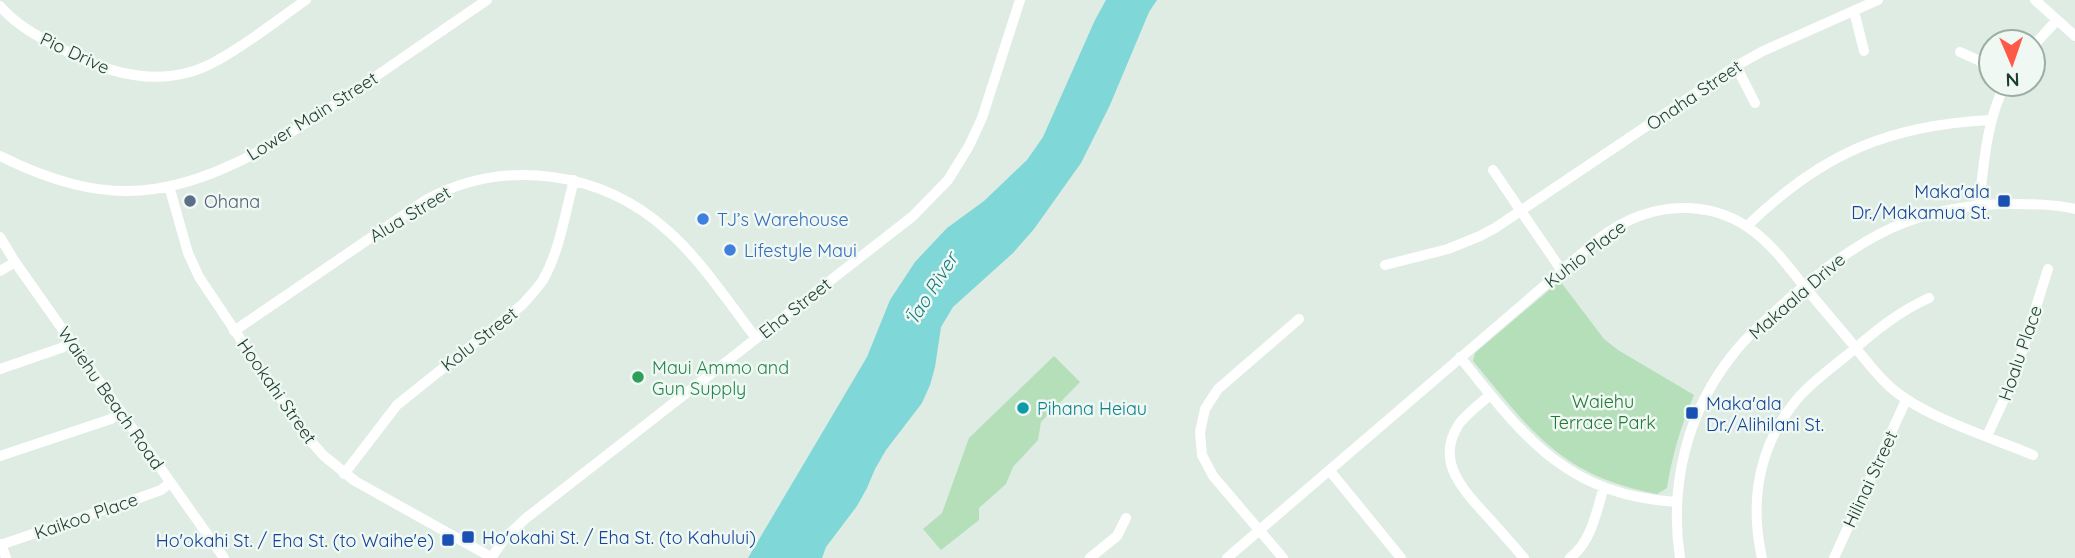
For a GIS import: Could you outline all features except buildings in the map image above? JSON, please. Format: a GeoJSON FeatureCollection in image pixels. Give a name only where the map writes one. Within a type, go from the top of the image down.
{"type":"FeatureCollection","features":[{"type":"Feature","properties":{"kind":"street","name":"Pio Drive"},"geometry":{"type":"LineString","coordinates":[[0,6],[29,32],[89,63],[112,72],[155,77],[198,69],[218,60],[306,0]]}},
{"type":"Feature","properties":{"kind":"street","name":"Lower Main Street"},"geometry":{"type":"LineString","coordinates":[[0,156],[42,176],[95,188],[138,190],[192,181],[278,141],[487,0]]}},
{"type":"Feature","properties":{"kind":"street","name":"Eha Street"},"geometry":{"type":"LineString","coordinates":[[491,558],[505,538],[525,519],[913,216],[948,180],[982,118],[1020,0]]}},
{"type":"Feature","properties":{"kind":"street","name":"Onaha Street"},"geometry":{"type":"LineString","coordinates":[[1385,265],[1480,236],[1521,212],[1735,66],[1878,0]]}},
{"type":"Feature","properties":{"kind":"street"},"geometry":{"type":"LineString","coordinates":[[2035,0],[2075,36]]}},
{"type":"Feature","properties":{"kind":"street"},"geometry":{"type":"LineString","coordinates":[[1854,11],[1864,51]]}},
{"type":"Feature","properties":{"kind":"street"},"geometry":{"type":"LineString","coordinates":[[2047,31],[2057,20]]}},
{"type":"Feature","properties":{"kind":"street"},"geometry":{"type":"LineString","coordinates":[[1960,51],[1977,59]]}},
{"type":"Feature","properties":{"kind":"street"},"geometry":{"type":"LineString","coordinates":[[1735,66],[1755,103]]}},
{"type":"Feature","properties":{"kind":"street"},"geometry":{"type":"LineString","coordinates":[[1979,205],[1986,140],[2000,98]]}},
{"type":"Feature","properties":{"kind":"street"},"geometry":{"type":"LineString","coordinates":[[1746,226],[1774,199],[1806,175],[1840,155],[1875,140],[1913,129],[1952,122],[1991,120]]}},
{"type":"Feature","properties":{"kind":"street"},"geometry":{"type":"LineString","coordinates":[[1493,170],[1562,271]]}},
{"type":"Feature","properties":{"kind":"street","name":"Alua Street"},"geometry":{"type":"LineString","coordinates":[[234,331],[442,191],[497,176],[532,174],[574,180],[602,189],[621,197],[669,231],[757,338]]}},
{"type":"Feature","properties":{"kind":"street","name":"Kolu Street"},"geometry":{"type":"LineString","coordinates":[[344,474],[397,405],[522,305],[538,288],[558,246],[574,180]]}},
{"type":"Feature","properties":{"kind":"street","name":"Hookahi Street"},"geometry":{"type":"LineString","coordinates":[[169,186],[188,253],[199,277],[308,438],[344,474],[491,558]]}},
{"type":"Feature","properties":{"kind":"street","name":"Makaala Drive"},"geometry":{"type":"LineString","coordinates":[[1680,558],[1676,502],[1683,453],[1703,400],[1717,375],[1753,331],[1839,258],[1867,239],[1897,224],[1930,213],[1979,205],[2032,204],[2075,209]]}},
{"type":"Feature","properties":{"kind":"street","name":"Kuhio Place"},"geometry":{"type":"LineString","coordinates":[[1227,558],[1611,230],[1637,216],[1665,209],[1694,209],[1722,215],[1746,226],[1771,245],[1878,375],[1906,400],[2033,455]]}},
{"type":"Feature","properties":{"kind":"street","name":"Waiehu Beach Road"},"geometry":{"type":"LineString","coordinates":[[0,237],[218,556]]}},
{"type":"Feature","properties":{"kind":"street"},"geometry":{"type":"LineString","coordinates":[[0,271],[15,262]]}},
{"type":"Feature","properties":{"kind":"street","name":"Hoalu Place"},"geometry":{"type":"LineString","coordinates":[[1986,436],[2017,372],[2048,269]]}},
{"type":"Feature","properties":{"kind":"street"},"geometry":{"type":"LineString","coordinates":[[1762,558],[1755,522],[1757,483],[1768,446],[1787,412],[1800,396],[1855,348],[1900,313],[1928,298]]}},
{"type":"Feature","properties":{"kind":"street"},"geometry":{"type":"LineString","coordinates":[[1283,558],[1208,470],[1200,448],[1201,424],[1209,402],[1218,390],[1299,319]]}},
{"type":"Feature","properties":{"kind":"street"},"geometry":{"type":"LineString","coordinates":[[0,369],[72,342]]}},
{"type":"Feature","properties":{"kind":"street"},"geometry":{"type":"LineString","coordinates":[[1460,357],[1524,434],[1542,452],[1573,473],[1604,487],[1646,500],[1676,502]]}},
{"type":"Feature","properties":{"kind":"street"},"geometry":{"type":"LineString","coordinates":[[1490,395],[1457,427],[1451,444],[1452,468],[1463,489],[1524,558]]}},
{"type":"Feature","properties":{"kind":"street","name":"Hilinai Street"},"geometry":{"type":"LineString","coordinates":[[1834,558],[1906,400]]}},
{"type":"Feature","properties":{"kind":"street"},"geometry":{"type":"LineString","coordinates":[[0,456],[111,419],[121,411]]}},
{"type":"Feature","properties":{"kind":"street"},"geometry":{"type":"LineString","coordinates":[[1329,471],[1401,558]]}},
{"type":"Feature","properties":{"kind":"street","name":"Kaikoo Place"},"geometry":{"type":"LineString","coordinates":[[0,544],[150,494],[170,483]]}},
{"type":"Feature","properties":{"kind":"street"},"geometry":{"type":"LineString","coordinates":[[1570,558],[1588,537],[1604,487]]}},
{"type":"Feature","properties":{"kind":"street"},"geometry":{"type":"LineString","coordinates":[[1090,558],[1116,536],[1126,518]]}},
{"type":"Feature","properties":{"kind":"street"},"geometry":{"type":"LineString","coordinates":[[0,544],[5,558]]}},
{"type":"Feature","properties":{"kind":"green space","name":"Waiehu Terrace Park"},"geometry":{"type":"Polygon","coordinates":[[[1560,281],[1604,339],[1694,395],[1678,441],[1667,488],[1657,494],[1596,476],[1572,463],[1532,430],[1473,361],[1475,353],[1560,281]]]}},
{"type":"Feature","properties":{"kind":"green space"},"geometry":{"type":"Polygon","coordinates":[[[1054,356],[1080,382],[1041,422],[1038,440],[1013,467],[1006,484],[979,508],[979,520],[941,550],[923,529],[942,513],[969,438],[1054,356]]]}},
{"type":"Feature","properties":{"kind":"water","name":"ʻĪao River"},"geometry":{"type":"Polygon","coordinates":[[[1106,0],[1157,0],[1149,12],[1110,105],[1081,163],[1034,229],[1013,253],[953,307],[941,327],[935,367],[922,403],[886,450],[857,506],[826,547],[822,558],[748,558],[867,357],[890,300],[915,262],[947,228],[984,201],[1027,160],[1043,137],[1106,0]]]}},
{"type":"Feature","properties":{"kind":"place","name":"Ohana"},"geometry":{"type":"Point","coordinates":[190,201]}},
{"type":"Feature","properties":{"kind":"place","name":"Maka'ala Dr./Makamua St."},"geometry":{"type":"Point","coordinates":[2004,201]}},
{"type":"Feature","properties":{"kind":"place","name":"TJ’s Warehouse"},"geometry":{"type":"Point","coordinates":[703,219]}},
{"type":"Feature","properties":{"kind":"place","name":"Lifestyle Maui"},"geometry":{"type":"Point","coordinates":[730,250]}},
{"type":"Feature","properties":{"kind":"place","name":"Maui Ammo and Gun Supply"},"geometry":{"type":"Point","coordinates":[638,377]}},
{"type":"Feature","properties":{"kind":"place","name":"Pihana Heiau"},"geometry":{"type":"Point","coordinates":[1023,408]}},
{"type":"Feature","properties":{"kind":"place","name":"Maka'ala Dr./Alihilani St."},"geometry":{"type":"Point","coordinates":[1692,413]}},
{"type":"Feature","properties":{"kind":"place","name":"Ho'okahi St. / Eha St. (to Kahului)"},"geometry":{"type":"Point","coordinates":[468,537]}},
{"type":"Feature","properties":{"kind":"place","name":"Ho'okahi St. / Eha St. (to Waihe'e)"},"geometry":{"type":"Point","coordinates":[448,540]}}]}
